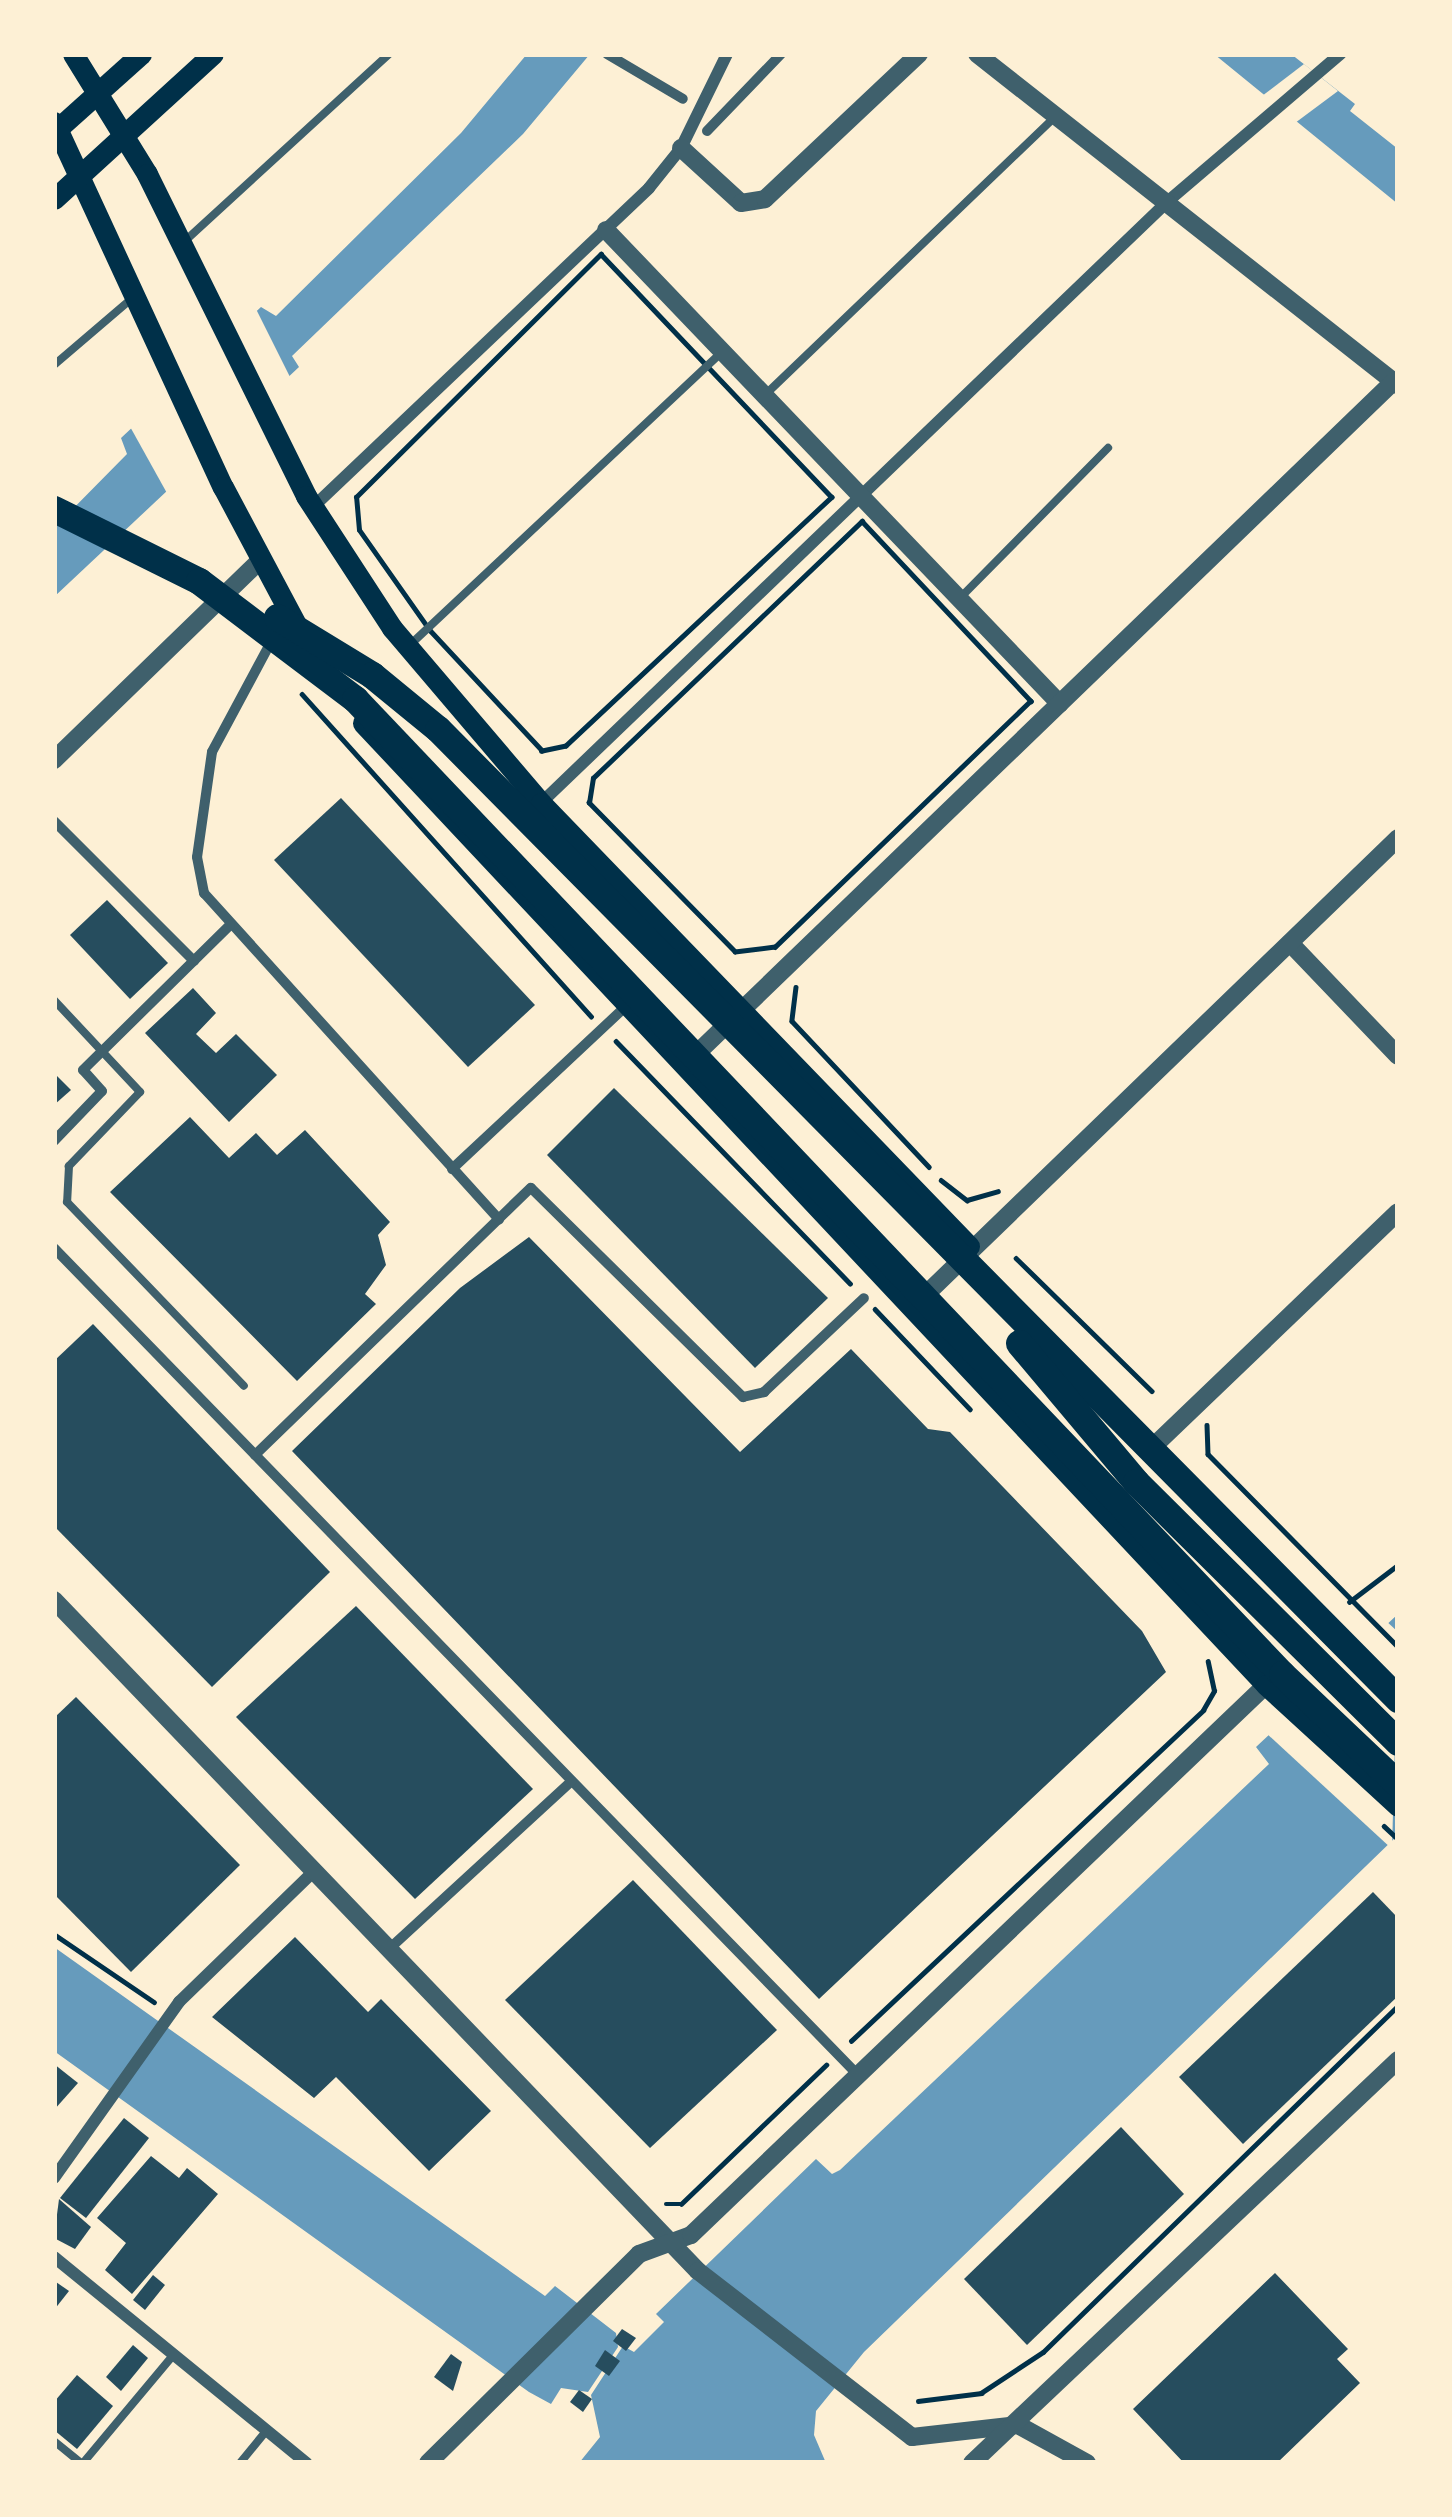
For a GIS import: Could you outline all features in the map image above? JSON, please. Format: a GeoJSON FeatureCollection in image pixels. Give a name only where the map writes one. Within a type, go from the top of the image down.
{"type":"FeatureCollection","features":[{"type":"Feature","properties":{"kind":"highway"},"geometry":{"type":"LineString","coordinates":[[54,506],[340,653],[438,729],[1398,1700]]}},
{"type":"Feature","properties":{"kind":"highway"},"geometry":{"type":"LineString","coordinates":[[54,506],[199,581],[355,699],[1282,1674],[1398,1784]]}},
{"type":"Feature","properties":{"kind":"highway"},"geometry":{"type":"LineString","coordinates":[[971,1249],[1007,1328],[1136,1482],[1398,1742]]}},
{"type":"Feature","properties":{"kind":"main road"},"geometry":{"type":"LineString","coordinates":[[73,54],[126,134],[273,437],[313,507],[406,647],[541,803],[1158,1442],[1398,1683]]}},
{"type":"Feature","properties":{"kind":"main road"},"geometry":{"type":"LineString","coordinates":[[141,54],[55,127],[259,561],[387,754],[1266,1684],[1398,1806]]}},
{"type":"Feature","properties":{"kind":"main road"},"geometry":{"type":"LineString","coordinates":[[54,199],[213,54]]}},
{"type":"Feature","properties":{"kind":"street"},"geometry":{"type":"LineString","coordinates":[[313,507],[606,230],[681,148],[727,54]]}},
{"type":"Feature","properties":{"kind":"street"},"geometry":{"type":"LineString","coordinates":[[707,131],[781,54]]}},
{"type":"Feature","properties":{"kind":"street"},"geometry":{"type":"LineString","coordinates":[[681,148],[741,203],[765,200],[919,54]]}},
{"type":"Feature","properties":{"kind":"street"},"geometry":{"type":"LineString","coordinates":[[682,1068],[1396,384],[977,54]]}},
{"type":"Feature","properties":{"kind":"street"},"geometry":{"type":"LineString","coordinates":[[541,803],[1167,202],[1321,77],[1340,54]]}},
{"type":"Feature","properties":{"kind":"street"},"geometry":{"type":"LineString","coordinates":[[609,56],[683,99]]}},
{"type":"Feature","properties":{"kind":"street"},"geometry":{"type":"LineString","coordinates":[[606,230],[1060,704]]}},
{"type":"Feature","properties":{"kind":"street"},"geometry":{"type":"LineString","coordinates":[[54,760],[259,561]]}},
{"type":"Feature","properties":{"kind":"street"},"geometry":{"type":"LineString","coordinates":[[288,610],[212,752],[197,857],[204,893],[499,1219]]}},
{"type":"Feature","properties":{"kind":"street"},"geometry":{"type":"LineString","coordinates":[[54,821],[194,961]]}},
{"type":"Feature","properties":{"kind":"street"},"geometry":{"type":"LineString","coordinates":[[910,1310],[1398,838]]}},
{"type":"Feature","properties":{"kind":"street"},"geometry":{"type":"LineString","coordinates":[[54,1141],[102,1091],[83,1070],[230,926]]}},
{"type":"Feature","properties":{"kind":"street"},"geometry":{"type":"LineString","coordinates":[[1290,944],[1398,1056]]}},
{"type":"Feature","properties":{"kind":"street"},"geometry":{"type":"LineString","coordinates":[[452,1168],[627,1005]]}},
{"type":"Feature","properties":{"kind":"street"},"geometry":{"type":"LineString","coordinates":[[255,1455],[531,1188],[742,1397],[764,1392],[864,1298]]}},
{"type":"Feature","properties":{"kind":"street"},"geometry":{"type":"LineString","coordinates":[[1158,1442],[1398,1213]]}},
{"type":"Feature","properties":{"kind":"street"},"geometry":{"type":"LineString","coordinates":[[54,1248],[858,2075]]}},
{"type":"Feature","properties":{"kind":"street"},"geometry":{"type":"LineString","coordinates":[[54,1600],[702,2275],[912,2438],[1018,2425],[1087,2463]]}},
{"type":"Feature","properties":{"kind":"street"},"geometry":{"type":"LineString","coordinates":[[428,2463],[639,2254],[691,2235],[1266,1684]]}},
{"type":"Feature","properties":{"kind":"street"},"geometry":{"type":"LineString","coordinates":[[389,1949],[572,1780]]}},
{"type":"Feature","properties":{"kind":"street"},"geometry":{"type":"LineString","coordinates":[[54,2178],[165,2021],[314,1870]]}},
{"type":"Feature","properties":{"kind":"street"},"geometry":{"type":"LineString","coordinates":[[972,2463],[1018,2425],[1398,2060]]}},
{"type":"Feature","properties":{"kind":"street"},"geometry":{"type":"LineString","coordinates":[[54,2257],[307,2463]]}},
{"type":"Feature","properties":{"kind":"lane"},"geometry":{"type":"LineString","coordinates":[[181,245],[389,54]]}},
{"type":"Feature","properties":{"kind":"lane"},"geometry":{"type":"LineString","coordinates":[[764,396],[1057,116]]}},
{"type":"Feature","properties":{"kind":"lane"},"geometry":{"type":"LineString","coordinates":[[54,365],[134,296]]}},
{"type":"Feature","properties":{"kind":"lane"},"geometry":{"type":"LineString","coordinates":[[406,647],[722,352]]}},
{"type":"Feature","properties":{"kind":"lane"},"geometry":{"type":"LineString","coordinates":[[959,599],[1108,448]]}},
{"type":"Feature","properties":{"kind":"lane"},"geometry":{"type":"LineString","coordinates":[[54,1000],[140,1092],[70,1166],[68,1202],[244,1386]]}},
{"type":"Feature","properties":{"kind":"lane"},"geometry":{"type":"LineString","coordinates":[[54,2441],[82,2463],[175,2353]]}},
{"type":"Feature","properties":{"kind":"lane"},"geometry":{"type":"LineString","coordinates":[[240,2463],[267,2430]]}},
{"type":"Feature","properties":{"kind":"path"},"geometry":{"type":"LineString","coordinates":[[855,522],[1024,693],[1030,701],[1025,707],[775,947],[748,956],[735,952],[589,803],[593,778],[855,522]]}},
{"type":"Feature","properties":{"kind":"path"},"geometry":{"type":"LineString","coordinates":[[289,675],[420,833],[977,1416]]}},
{"type":"Feature","properties":{"kind":"path"},"geometry":{"type":"LineString","coordinates":[[796,987],[792,1021],[941,1180],[967,1200],[985,1200],[1007,1184]]}},
{"type":"Feature","properties":{"kind":"path"},"geometry":{"type":"LineString","coordinates":[[1016,1258],[1151,1391]]}},
{"type":"Feature","properties":{"kind":"path"},"geometry":{"type":"LineString","coordinates":[[1206,1421],[1208,1454],[1398,1647]]}},
{"type":"Feature","properties":{"kind":"path"},"geometry":{"type":"LineString","coordinates":[[1346,1599],[1398,1565]]}},
{"type":"Feature","properties":{"kind":"path"},"geometry":{"type":"LineString","coordinates":[[662,2201],[681,2204],[1203,1710],[1214,1690],[1202,1652]]}},
{"type":"Feature","properties":{"kind":"path"},"geometry":{"type":"LineString","coordinates":[[54,1934],[159,2005]]}},
{"type":"Feature","properties":{"kind":"path"},"geometry":{"type":"LineString","coordinates":[[918,2401],[981,2393],[1042,2352],[1398,2006]]}},
{"type":"Feature","properties":{"kind":"water"},"geometry":{"type":"Polygon","coordinates":[[[527,54],[590,54],[523,134],[292,356],[299,367],[54,597],[54,528],[127,454],[121,438],[261,307],[276,316],[461,133],[527,54]]]}},
{"type":"Feature","properties":{"kind":"water"},"geometry":{"type":"Polygon","coordinates":[[[1214,54],[1291,54],[1355,104],[1350,111],[1398,149],[1398,204],[1214,54]]]}},
{"type":"Feature","properties":{"kind":"water"},"geometry":{"type":"Polygon","coordinates":[[[1398,1614],[1398,1835],[864,2352],[816,2411],[814,2435],[826,2463],[579,2463],[600,2437],[591,2395],[623,2346],[634,2352],[664,2322],[656,2314],[816,2159],[832,2174],[840,2170],[1269,1764],[1256,1747],[1398,1614]]]}},
{"type":"Feature","properties":{"kind":"water"},"geometry":{"type":"Polygon","coordinates":[[[54,1947],[545,2296],[555,2286],[616,2333],[618,2347],[588,2392],[561,2388],[551,2404],[529,2392],[54,2051],[54,1947]]]}},
{"type":"Feature","properties":{"kind":"pier"},"geometry":{"type":"Polygon","coordinates":[[[1304,64],[1338,91],[1295,123],[1262,96],[1304,64]]]}},
{"type":"Feature","properties":{"kind":"pier"},"geometry":{"type":"Polygon","coordinates":[[[254,305],[292,381],[168,495],[128,423],[254,305]]]}},
{"type":"Feature","properties":{"kind":"pier"},"geometry":{"type":"Polygon","coordinates":[[[1384,1619],[1398,1632],[1392,1849],[1264,1731],[1384,1619]]]}},
{"type":"Feature","properties":{"kind":"building"},"geometry":{"type":"Polygon","coordinates":[[[341,798],[535,1005],[468,1067],[274,860],[341,798]]]}},
{"type":"Feature","properties":{"kind":"building"},"geometry":{"type":"Polygon","coordinates":[[[107,900],[168,963],[130,999],[70,935],[107,900]]]}},
{"type":"Feature","properties":{"kind":"building"},"geometry":{"type":"Polygon","coordinates":[[[193,988],[216,1013],[196,1034],[216,1053],[236,1034],[277,1075],[229,1122],[145,1033],[193,988]]]}},
{"type":"Feature","properties":{"kind":"building"},"geometry":{"type":"Polygon","coordinates":[[[54,1073],[71,1090],[54,1105],[54,1073]]]}},
{"type":"Feature","properties":{"kind":"building"},"geometry":{"type":"Polygon","coordinates":[[[614,1088],[828,1298],[755,1368],[547,1155],[614,1088]]]}},
{"type":"Feature","properties":{"kind":"building"},"geometry":{"type":"Polygon","coordinates":[[[190,1117],[229,1158],[256,1133],[277,1155],[305,1130],[390,1222],[378,1235],[386,1265],[365,1294],[376,1304],[297,1381],[110,1192],[190,1117]]]}},
{"type":"Feature","properties":{"kind":"building"},"geometry":{"type":"Polygon","coordinates":[[[529,1237],[740,1452],[851,1349],[928,1429],[950,1432],[1142,1631],[1166,1672],[819,1999],[292,1451],[460,1288],[529,1237]]]}},
{"type":"Feature","properties":{"kind":"building"},"geometry":{"type":"Polygon","coordinates":[[[93,1324],[330,1572],[212,1687],[54,1526],[54,1361],[93,1324]]]}},
{"type":"Feature","properties":{"kind":"building"},"geometry":{"type":"Polygon","coordinates":[[[356,1606],[533,1789],[415,1899],[236,1717],[356,1606]]]}},
{"type":"Feature","properties":{"kind":"building"},"geometry":{"type":"Polygon","coordinates":[[[76,1697],[240,1865],[131,1972],[54,1894],[54,1718],[76,1697]]]}},
{"type":"Feature","properties":{"kind":"building"},"geometry":{"type":"Polygon","coordinates":[[[633,1880],[777,2030],[650,2148],[505,2000],[633,1880]]]}},
{"type":"Feature","properties":{"kind":"building"},"geometry":{"type":"Polygon","coordinates":[[[1373,1892],[1398,1918],[1398,1996],[1243,2144],[1179,2077],[1373,1892]]]}},
{"type":"Feature","properties":{"kind":"building"},"geometry":{"type":"Polygon","coordinates":[[[295,1937],[368,2012],[381,1999],[491,2111],[429,2171],[336,2077],[314,2098],[212,2017],[295,1937]]]}},
{"type":"Feature","properties":{"kind":"building"},"geometry":{"type":"Polygon","coordinates":[[[54,2064],[78,2083],[54,2110],[54,2064]]]}},
{"type":"Feature","properties":{"kind":"building"},"geometry":{"type":"Polygon","coordinates":[[[124,2118],[149,2138],[86,2218],[60,2198],[124,2118]]]}},
{"type":"Feature","properties":{"kind":"building"},"geometry":{"type":"Polygon","coordinates":[[[1121,2127],[1184,2194],[1027,2345],[964,2279],[1121,2127]]]}},
{"type":"Feature","properties":{"kind":"building"},"geometry":{"type":"Polygon","coordinates":[[[151,2156],[179,2178],[187,2168],[218,2194],[132,2294],[105,2270],[126,2243],[97,2218],[151,2156]]]}},
{"type":"Feature","properties":{"kind":"building"},"geometry":{"type":"Polygon","coordinates":[[[59,2199],[91,2227],[75,2249],[54,2238],[59,2199]]]}},
{"type":"Feature","properties":{"kind":"building"},"geometry":{"type":"Polygon","coordinates":[[[1275,2273],[1348,2349],[1337,2359],[1360,2383],[1277,2463],[1184,2463],[1133,2409],[1275,2273]]]}},
{"type":"Feature","properties":{"kind":"building"},"geometry":{"type":"Polygon","coordinates":[[[153,2275],[165,2285],[145,2310],[133,2300],[153,2275]]]}},
{"type":"Feature","properties":{"kind":"building"},"geometry":{"type":"Polygon","coordinates":[[[54,2284],[69,2291],[54,2310],[54,2284]]]}},
{"type":"Feature","properties":{"kind":"building"},"geometry":{"type":"Polygon","coordinates":[[[622,2329],[636,2338],[626,2351],[613,2341],[622,2329]]]}},
{"type":"Feature","properties":{"kind":"building"},"geometry":{"type":"Polygon","coordinates":[[[133,2345],[148,2358],[121,2391],[106,2377],[133,2345]]]}},
{"type":"Feature","properties":{"kind":"building"},"geometry":{"type":"Polygon","coordinates":[[[605,2350],[620,2361],[609,2376],[595,2366],[605,2350]]]}},
{"type":"Feature","properties":{"kind":"building"},"geometry":{"type":"Polygon","coordinates":[[[451,2354],[462,2362],[453,2391],[434,2377],[451,2354]]]}},
{"type":"Feature","properties":{"kind":"building"},"geometry":{"type":"Polygon","coordinates":[[[77,2375],[113,2406],[77,2449],[54,2430],[54,2402],[77,2375]]]}},
{"type":"Feature","properties":{"kind":"building"},"geometry":{"type":"Polygon","coordinates":[[[579,2390],[592,2399],[583,2412],[570,2402],[579,2390]]]}}]}
